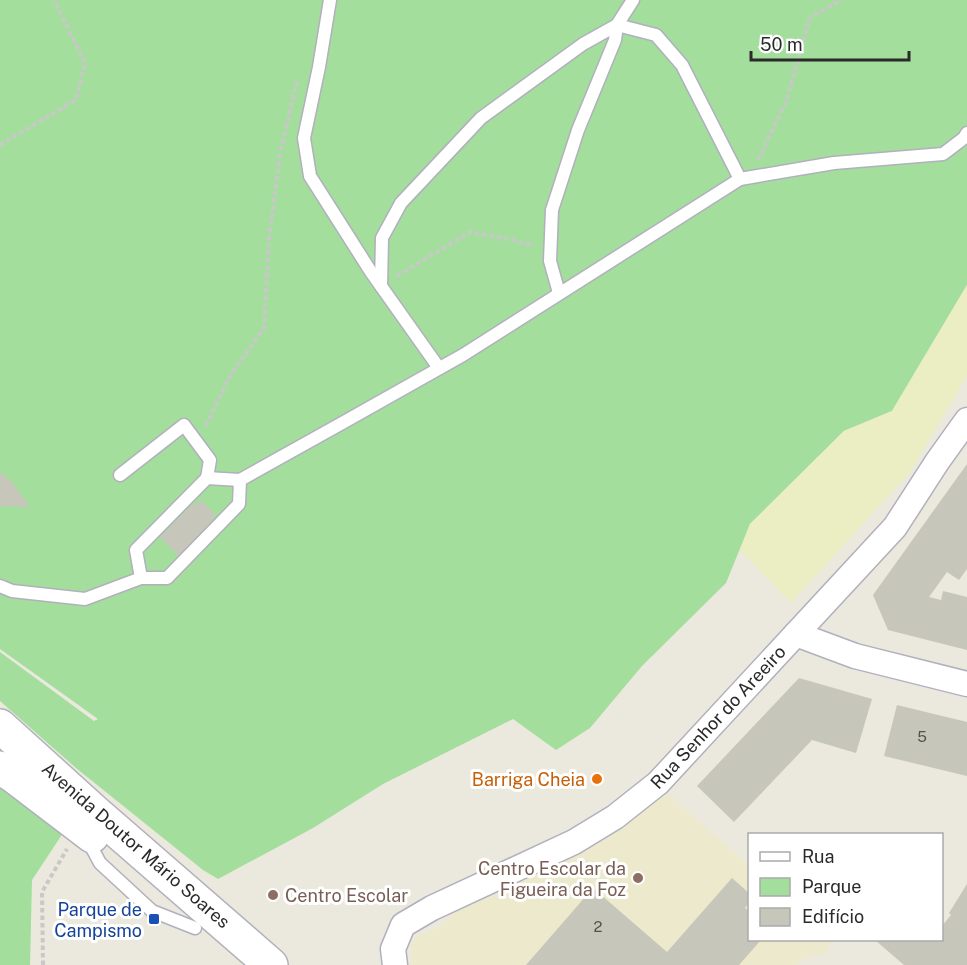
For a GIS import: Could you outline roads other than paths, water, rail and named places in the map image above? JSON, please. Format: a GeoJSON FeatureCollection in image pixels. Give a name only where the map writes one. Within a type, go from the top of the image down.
{"type":"FeatureCollection","features":[{"type":"Feature","properties":{"kind":"main road","name":"Avenida Doutor Mário Soares"},"geometry":{"type":"LineString","coordinates":[[0,726],[271,965]]}},
{"type":"Feature","properties":{"kind":"main road","name":"Avenida Doutor Mário Soares"},"geometry":{"type":"LineString","coordinates":[[0,768],[80,825],[237,965]]}},
{"type":"Feature","properties":{"kind":"street","name":"Rua Senhor do Areeiro"},"geometry":{"type":"LineString","coordinates":[[395,965],[393,950],[402,925],[432,908],[574,842],[615,817],[658,783],[895,528],[967,420]]}},
{"type":"Feature","properties":{"kind":"street"},"geometry":{"type":"LineString","coordinates":[[796,634],[855,657],[967,684]]}},
{"type":"Feature","properties":{"kind":"lane"},"geometry":{"type":"LineString","coordinates":[[330,0],[304,138],[310,176],[381,286],[439,368]]}},
{"type":"Feature","properties":{"kind":"lane"},"geometry":{"type":"LineString","coordinates":[[559,293],[550,261],[552,210],[578,130],[615,40],[617,25],[633,0]]}},
{"type":"Feature","properties":{"kind":"lane"},"geometry":{"type":"LineString","coordinates":[[381,286],[382,238],[401,204],[481,118],[583,44],[617,25],[656,35],[682,65],[745,178]]}},
{"type":"Feature","properties":{"kind":"lane"},"geometry":{"type":"LineString","coordinates":[[207,478],[240,480],[439,368],[745,178],[834,163],[943,154],[967,133]]}},
{"type":"Feature","properties":{"kind":"lane"},"geometry":{"type":"LineString","coordinates":[[120,475],[184,425],[210,460],[207,478],[136,550],[141,578]]}},
{"type":"Feature","properties":{"kind":"lane"},"geometry":{"type":"LineString","coordinates":[[0,586],[12,591],[85,599],[141,578],[167,578],[239,504],[240,480]]}},
{"type":"Feature","properties":{"kind":"place","name":"Barriga Cheia"},"geometry":{"type":"Point","coordinates":[597,779]}},
{"type":"Feature","properties":{"kind":"place","name":"Centro Escolar da Figueira da Foz"},"geometry":{"type":"Point","coordinates":[638,878]}},
{"type":"Feature","properties":{"kind":"place","name":"Centro Escolar"},"geometry":{"type":"Point","coordinates":[273,895]}},
{"type":"Feature","properties":{"kind":"place","name":"Parque de Campismo"},"geometry":{"type":"Point","coordinates":[154,919]}}]}
